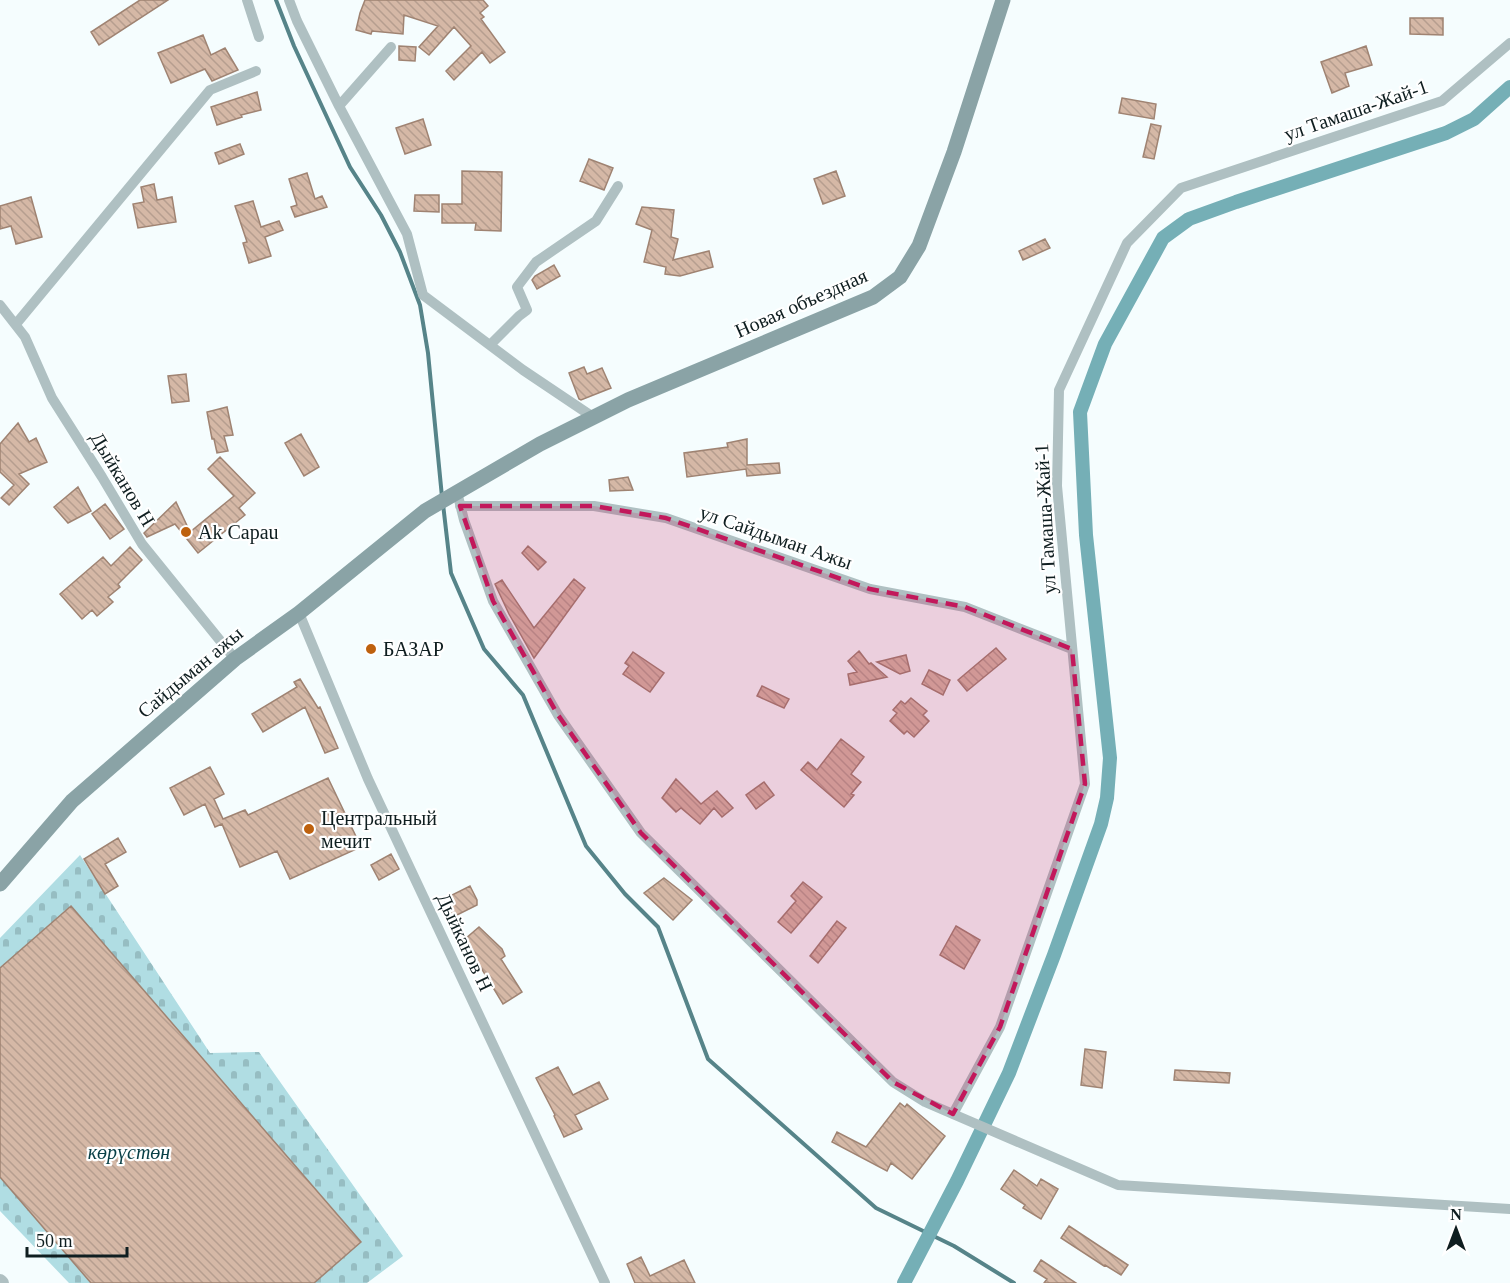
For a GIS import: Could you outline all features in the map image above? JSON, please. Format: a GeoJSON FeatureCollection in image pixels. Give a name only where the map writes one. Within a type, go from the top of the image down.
{"type":"FeatureCollection","features":[{"type":"Feature","properties":{"kind":"main road","name":"Новая объездная"},"geometry":{"type":"LineString","coordinates":[[424,511],[456,498],[540,444],[593,417],[628,400],[873,297],[900,277],[920,246],[954,152],[1003,0]]}},
{"type":"Feature","properties":{"kind":"main road","name":"Сайдыман ажы"},"geometry":{"type":"LineString","coordinates":[[0,884],[72,801],[235,659],[299,613],[424,511]]}},
{"type":"Feature","properties":{"kind":"street"},"geometry":{"type":"LineString","coordinates":[[247,0],[259,37]]}},
{"type":"Feature","properties":{"kind":"street"},"geometry":{"type":"LineString","coordinates":[[289,0],[339,106],[407,234],[423,295],[523,370],[593,417]]}},
{"type":"Feature","properties":{"kind":"street","name":"ул Тамаша-Жай-1"},"geometry":{"type":"LineString","coordinates":[[955,1115],[1000,1027],[1085,784],[1057,486],[1059,390],[1127,243],[1181,188],[1442,101],[1510,43]]}},
{"type":"Feature","properties":{"kind":"street"},"geometry":{"type":"LineString","coordinates":[[339,106],[391,47]]}},
{"type":"Feature","properties":{"kind":"street"},"geometry":{"type":"LineString","coordinates":[[15,324],[210,90],[256,71]]}},
{"type":"Feature","properties":{"kind":"street"},"geometry":{"type":"LineString","coordinates":[[490,345],[527,310],[517,287],[536,262],[596,221],[618,186]]}},
{"type":"Feature","properties":{"kind":"street","name":"Дыйканов Н"},"geometry":{"type":"LineString","coordinates":[[0,305],[25,337],[52,398],[142,544],[235,659]]}},
{"type":"Feature","properties":{"kind":"street"},"geometry":{"type":"LineString","coordinates":[[456,498],[493,601],[558,715],[640,832],[892,1082],[925,1102],[1118,1185],[1510,1209]]}},
{"type":"Feature","properties":{"kind":"street","name":"ул Сайдыман Ажы"},"geometry":{"type":"LineString","coordinates":[[456,498],[594,506],[666,518],[870,589],[965,607],[1072,649]]}},
{"type":"Feature","properties":{"kind":"street","name":"Дыйканов Н"},"geometry":{"type":"LineString","coordinates":[[299,613],[368,779],[605,1283]]}},
{"type":"Feature","properties":{"kind":"highlighted area"},"geometry":{"type":"Polygon","coordinates":[[[460,506],[594,506],[666,518],[870,589],[965,607],[1072,649],[1085,784],[1000,1027],[953,1114],[893,1082],[641,833],[558,715],[493,601],[460,506]]]}},
{"type":"Feature","properties":{"kind":"green space","name":"көрүстөн"},"geometry":{"type":"Polygon","coordinates":[[[80,855],[210,1053],[259,1052],[403,1256],[367,1283],[69,1283],[0,1211],[0,938],[80,855]]]}},
{"type":"Feature","properties":{"kind":"building"},"geometry":{"type":"Polygon","coordinates":[[[140,0],[168,0],[99,45],[91,32],[140,0]]]}},
{"type":"Feature","properties":{"kind":"building"},"geometry":{"type":"Polygon","coordinates":[[[365,0],[483,0],[488,6],[480,13],[484,17],[481,19],[505,52],[490,63],[482,52],[454,80],[446,71],[471,46],[454,27],[429,55],[419,47],[438,26],[404,15],[403,34],[372,31],[371,34],[356,30],[365,0]]]}},
{"type":"Feature","properties":{"kind":"building"},"geometry":{"type":"Polygon","coordinates":[[[1410,18],[1443,18],[1443,35],[1410,34],[1410,18]]]}},
{"type":"Feature","properties":{"kind":"building"},"geometry":{"type":"Polygon","coordinates":[[[203,35],[211,55],[225,48],[238,70],[212,81],[205,69],[171,83],[158,53],[203,35]]]}},
{"type":"Feature","properties":{"kind":"building"},"geometry":{"type":"Polygon","coordinates":[[[399,46],[416,47],[415,61],[399,60],[399,46]]]}},
{"type":"Feature","properties":{"kind":"building"},"geometry":{"type":"Polygon","coordinates":[[[1366,46],[1372,65],[1345,73],[1349,86],[1332,93],[1321,62],[1366,46]]]}},
{"type":"Feature","properties":{"kind":"building"},"geometry":{"type":"Polygon","coordinates":[[[257,92],[261,110],[217,125],[211,107],[257,92]]]}},
{"type":"Feature","properties":{"kind":"building"},"geometry":{"type":"Polygon","coordinates":[[[1122,98],[1156,104],[1154,119],[1119,113],[1122,98]]]}},
{"type":"Feature","properties":{"kind":"building"},"geometry":{"type":"Polygon","coordinates":[[[423,119],[431,145],[405,154],[396,128],[423,119]]]}},
{"type":"Feature","properties":{"kind":"building"},"geometry":{"type":"Polygon","coordinates":[[[1151,124],[1161,126],[1154,159],[1143,157],[1151,124]]]}},
{"type":"Feature","properties":{"kind":"building"},"geometry":{"type":"Polygon","coordinates":[[[240,144],[244,154],[219,164],[215,153],[240,144]]]}},
{"type":"Feature","properties":{"kind":"building"},"geometry":{"type":"Polygon","coordinates":[[[589,159],[613,168],[604,190],[580,181],[589,159]]]}},
{"type":"Feature","properties":{"kind":"building"},"geometry":{"type":"Polygon","coordinates":[[[462,171],[502,172],[501,231],[475,230],[476,223],[442,223],[442,204],[462,204],[462,171]]]}},
{"type":"Feature","properties":{"kind":"building"},"geometry":{"type":"Polygon","coordinates":[[[836,171],[845,196],[823,204],[814,179],[836,171]]]}},
{"type":"Feature","properties":{"kind":"building"},"geometry":{"type":"Polygon","coordinates":[[[307,173],[315,199],[322,196],[327,207],[295,217],[291,207],[297,205],[289,179],[307,173]]]}},
{"type":"Feature","properties":{"kind":"building"},"geometry":{"type":"Polygon","coordinates":[[[154,184],[157,200],[172,197],[176,222],[138,228],[133,204],[144,202],[141,187],[154,184]]]}},
{"type":"Feature","properties":{"kind":"building"},"geometry":{"type":"Polygon","coordinates":[[[415,195],[439,195],[439,212],[414,211],[415,195]]]}},
{"type":"Feature","properties":{"kind":"building"},"geometry":{"type":"Polygon","coordinates":[[[31,197],[42,237],[16,244],[11,226],[0,229],[0,206],[31,197]]]}},
{"type":"Feature","properties":{"kind":"building"},"geometry":{"type":"Polygon","coordinates":[[[253,201],[261,227],[279,221],[283,230],[265,237],[271,256],[249,263],[243,243],[247,242],[235,206],[253,201]]]}},
{"type":"Feature","properties":{"kind":"building"},"geometry":{"type":"Polygon","coordinates":[[[642,207],[674,210],[671,237],[678,239],[673,260],[709,251],[713,267],[680,276],[665,274],[666,267],[644,262],[652,230],[636,224],[642,207]]]}},
{"type":"Feature","properties":{"kind":"building"},"geometry":{"type":"Polygon","coordinates":[[[1045,239],[1050,248],[1023,260],[1019,251],[1045,239]]]}},
{"type":"Feature","properties":{"kind":"building"},"geometry":{"type":"Polygon","coordinates":[[[554,265],[560,276],[537,289],[532,280],[554,265]]]}},
{"type":"Feature","properties":{"kind":"building"},"geometry":{"type":"Polygon","coordinates":[[[584,367],[587,374],[602,368],[611,388],[579,399],[569,373],[584,367]]]}},
{"type":"Feature","properties":{"kind":"building"},"geometry":{"type":"Polygon","coordinates":[[[186,374],[189,401],[172,403],[168,376],[186,374]]]}},
{"type":"Feature","properties":{"kind":"building"},"geometry":{"type":"Polygon","coordinates":[[[227,407],[233,435],[224,436],[228,451],[217,453],[207,412],[227,407]]]}},
{"type":"Feature","properties":{"kind":"building"},"geometry":{"type":"Polygon","coordinates":[[[18,423],[29,442],[36,438],[47,462],[19,474],[29,484],[9,505],[1,498],[14,485],[0,472],[0,444],[18,423]]]}},
{"type":"Feature","properties":{"kind":"building"},"geometry":{"type":"Polygon","coordinates":[[[301,434],[319,467],[304,476],[285,443],[301,434]]]}},
{"type":"Feature","properties":{"kind":"building"},"geometry":{"type":"Polygon","coordinates":[[[747,439],[747,465],[779,463],[780,473],[747,476],[746,469],[687,477],[684,453],[728,447],[727,443],[747,439]]]}},
{"type":"Feature","properties":{"kind":"building"},"geometry":{"type":"Polygon","coordinates":[[[220,457],[255,493],[239,508],[245,515],[198,553],[175,524],[147,537],[144,533],[176,502],[190,532],[234,496],[208,469],[220,457]]]}},
{"type":"Feature","properties":{"kind":"building"},"geometry":{"type":"Polygon","coordinates":[[[628,477],[633,490],[610,491],[609,480],[628,477]]]}},
{"type":"Feature","properties":{"kind":"building"},"geometry":{"type":"Polygon","coordinates":[[[78,487],[91,511],[68,523],[54,507],[78,487]]]}},
{"type":"Feature","properties":{"kind":"building"},"geometry":{"type":"Polygon","coordinates":[[[105,504],[124,529],[110,539],[92,514],[105,504]]]}},
{"type":"Feature","properties":{"kind":"building"},"geometry":{"type":"Polygon","coordinates":[[[528,546],[546,562],[538,570],[522,553],[528,546]]]}},
{"type":"Feature","properties":{"kind":"building"},"geometry":{"type":"Polygon","coordinates":[[[130,547],[142,560],[118,584],[120,587],[108,597],[113,602],[97,616],[92,610],[82,619],[60,594],[103,557],[111,566],[130,547]]]}},
{"type":"Feature","properties":{"kind":"building"},"geometry":{"type":"Polygon","coordinates":[[[574,579],[585,588],[534,658],[495,584],[502,580],[534,628],[574,579]]]}},
{"type":"Feature","properties":{"kind":"building"},"geometry":{"type":"Polygon","coordinates":[[[996,648],[1006,659],[967,691],[958,680],[996,648]]]}},
{"type":"Feature","properties":{"kind":"building"},"geometry":{"type":"Polygon","coordinates":[[[859,651],[869,664],[871,663],[887,677],[850,685],[848,674],[857,672],[848,661],[859,651]]]}},
{"type":"Feature","properties":{"kind":"building"},"geometry":{"type":"Polygon","coordinates":[[[633,652],[664,673],[650,692],[623,674],[629,666],[625,663],[633,652]]]}},
{"type":"Feature","properties":{"kind":"building"},"geometry":{"type":"Polygon","coordinates":[[[906,655],[910,671],[900,674],[877,662],[906,655]]]}},
{"type":"Feature","properties":{"kind":"building"},"geometry":{"type":"Polygon","coordinates":[[[929,670],[950,680],[943,695],[922,684],[929,670]]]}},
{"type":"Feature","properties":{"kind":"building"},"geometry":{"type":"Polygon","coordinates":[[[300,679],[318,708],[320,707],[338,748],[325,753],[305,707],[263,732],[252,714],[297,687],[294,682],[300,679]]]}},
{"type":"Feature","properties":{"kind":"building"},"geometry":{"type":"Polygon","coordinates":[[[762,686],[789,699],[784,708],[757,696],[762,686]]]}},
{"type":"Feature","properties":{"kind":"building"},"geometry":{"type":"Polygon","coordinates":[[[911,698],[927,711],[923,715],[929,721],[914,737],[907,731],[904,734],[890,721],[897,713],[893,710],[901,701],[905,704],[911,698]]]}},
{"type":"Feature","properties":{"kind":"building"},"geometry":{"type":"Polygon","coordinates":[[[841,739],[864,757],[851,774],[861,782],[844,807],[801,770],[808,762],[817,770],[841,739]]]}},
{"type":"Feature","properties":{"kind":"building","name":"Центральный мечит"},"geometry":{"type":"Polygon","coordinates":[[[210,767],[224,794],[214,799],[223,819],[245,810],[248,815],[328,778],[361,847],[290,879],[277,851],[240,867],[222,824],[215,827],[205,804],[184,815],[170,788],[210,767]]]}},
{"type":"Feature","properties":{"kind":"building"},"geometry":{"type":"Polygon","coordinates":[[[676,779],[701,804],[717,791],[733,808],[722,817],[714,808],[700,824],[681,808],[676,812],[662,798],[676,779]]]}},
{"type":"Feature","properties":{"kind":"building"},"geometry":{"type":"Polygon","coordinates":[[[764,782],[774,795],[756,809],[746,795],[764,782]]]}},
{"type":"Feature","properties":{"kind":"building"},"geometry":{"type":"Polygon","coordinates":[[[118,838],[126,852],[105,864],[118,886],[105,894],[84,859],[118,838]]]}},
{"type":"Feature","properties":{"kind":"building"},"geometry":{"type":"Polygon","coordinates":[[[391,854],[399,869],[379,880],[371,865],[391,854]]]}},
{"type":"Feature","properties":{"kind":"building"},"geometry":{"type":"Polygon","coordinates":[[[664,878],[692,900],[673,920],[644,893],[664,878]]]}},
{"type":"Feature","properties":{"kind":"building"},"geometry":{"type":"Polygon","coordinates":[[[803,882],[822,897],[791,933],[778,922],[796,901],[791,896],[803,882]]]}},
{"type":"Feature","properties":{"kind":"building"},"geometry":{"type":"Polygon","coordinates":[[[470,886],[477,905],[453,917],[444,899],[470,886]]]}},
{"type":"Feature","properties":{"kind":"building","name":"көрүстөн"},"geometry":{"type":"Polygon","coordinates":[[[71,906],[361,1242],[314,1283],[91,1283],[0,1177],[0,968],[71,906]]]}},
{"type":"Feature","properties":{"kind":"building"},"geometry":{"type":"Polygon","coordinates":[[[837,921],[846,928],[818,963],[810,956],[837,921]]]}},
{"type":"Feature","properties":{"kind":"building"},"geometry":{"type":"Polygon","coordinates":[[[956,926],[980,940],[964,969],[940,955],[956,926]]]}},
{"type":"Feature","properties":{"kind":"building"},"geometry":{"type":"Polygon","coordinates":[[[479,927],[502,949],[505,956],[501,959],[522,992],[503,1004],[464,940],[479,927]]]}},
{"type":"Feature","properties":{"kind":"building"},"geometry":{"type":"Polygon","coordinates":[[[1085,1049],[1106,1052],[1102,1088],[1081,1085],[1085,1049]]]}},
{"type":"Feature","properties":{"kind":"building"},"geometry":{"type":"Polygon","coordinates":[[[558,1067],[573,1095],[599,1082],[608,1099],[575,1115],[582,1129],[564,1137],[536,1078],[558,1067]]]}},
{"type":"Feature","properties":{"kind":"building"},"geometry":{"type":"Polygon","coordinates":[[[1175,1070],[1230,1073],[1229,1083],[1174,1080],[1175,1070]]]}},
{"type":"Feature","properties":{"kind":"building"},"geometry":{"type":"Polygon","coordinates":[[[900,1103],[905,1107],[907,1104],[945,1136],[912,1179],[891,1163],[887,1171],[832,1142],[837,1132],[866,1147],[900,1103]]]}},
{"type":"Feature","properties":{"kind":"building"},"geometry":{"type":"Polygon","coordinates":[[[1014,1170],[1037,1186],[1041,1179],[1058,1189],[1041,1219],[1023,1208],[1025,1205],[1001,1189],[1014,1170]]]}},
{"type":"Feature","properties":{"kind":"building"},"geometry":{"type":"Polygon","coordinates":[[[1069,1226],[1128,1265],[1121,1275],[1061,1238],[1069,1226]]]}},
{"type":"Feature","properties":{"kind":"building"},"geometry":{"type":"Polygon","coordinates":[[[641,1257],[650,1276],[684,1260],[695,1283],[635,1283],[627,1264],[641,1257]]]}},
{"type":"Feature","properties":{"kind":"building"},"geometry":{"type":"Polygon","coordinates":[[[1041,1260],[1076,1283],[1044,1283],[1047,1279],[1034,1271],[1041,1260]]]}},
{"type":"Feature","properties":{"kind":"waterway"},"geometry":{"type":"LineString","coordinates":[[276,0],[294,46],[350,167],[381,215],[400,252],[420,305],[428,353],[442,497]]}},
{"type":"Feature","properties":{"kind":"waterway"},"geometry":{"type":"LineString","coordinates":[[904,1283],[1009,1073],[1101,824],[1107,798],[1110,758],[1086,535],[1080,412],[1105,344],[1163,238],[1189,219],[1446,133],[1474,119],[1510,87]]}},
{"type":"Feature","properties":{"kind":"waterway"},"geometry":{"type":"LineString","coordinates":[[443,504],[451,573],[484,649],[523,695],[586,846],[625,894],[658,927],[708,1059],[876,1208],[954,1246],[1014,1283]]}},
{"type":"Feature","properties":{"kind":"place","name":"Ak Capau"},"geometry":{"type":"Point","coordinates":[186,532]}},
{"type":"Feature","properties":{"kind":"place","name":"БАЗАР"},"geometry":{"type":"Point","coordinates":[371,649]}},
{"type":"Feature","properties":{"kind":"place","name":"Центральный мечит"},"geometry":{"type":"Point","coordinates":[309,829]}}]}
